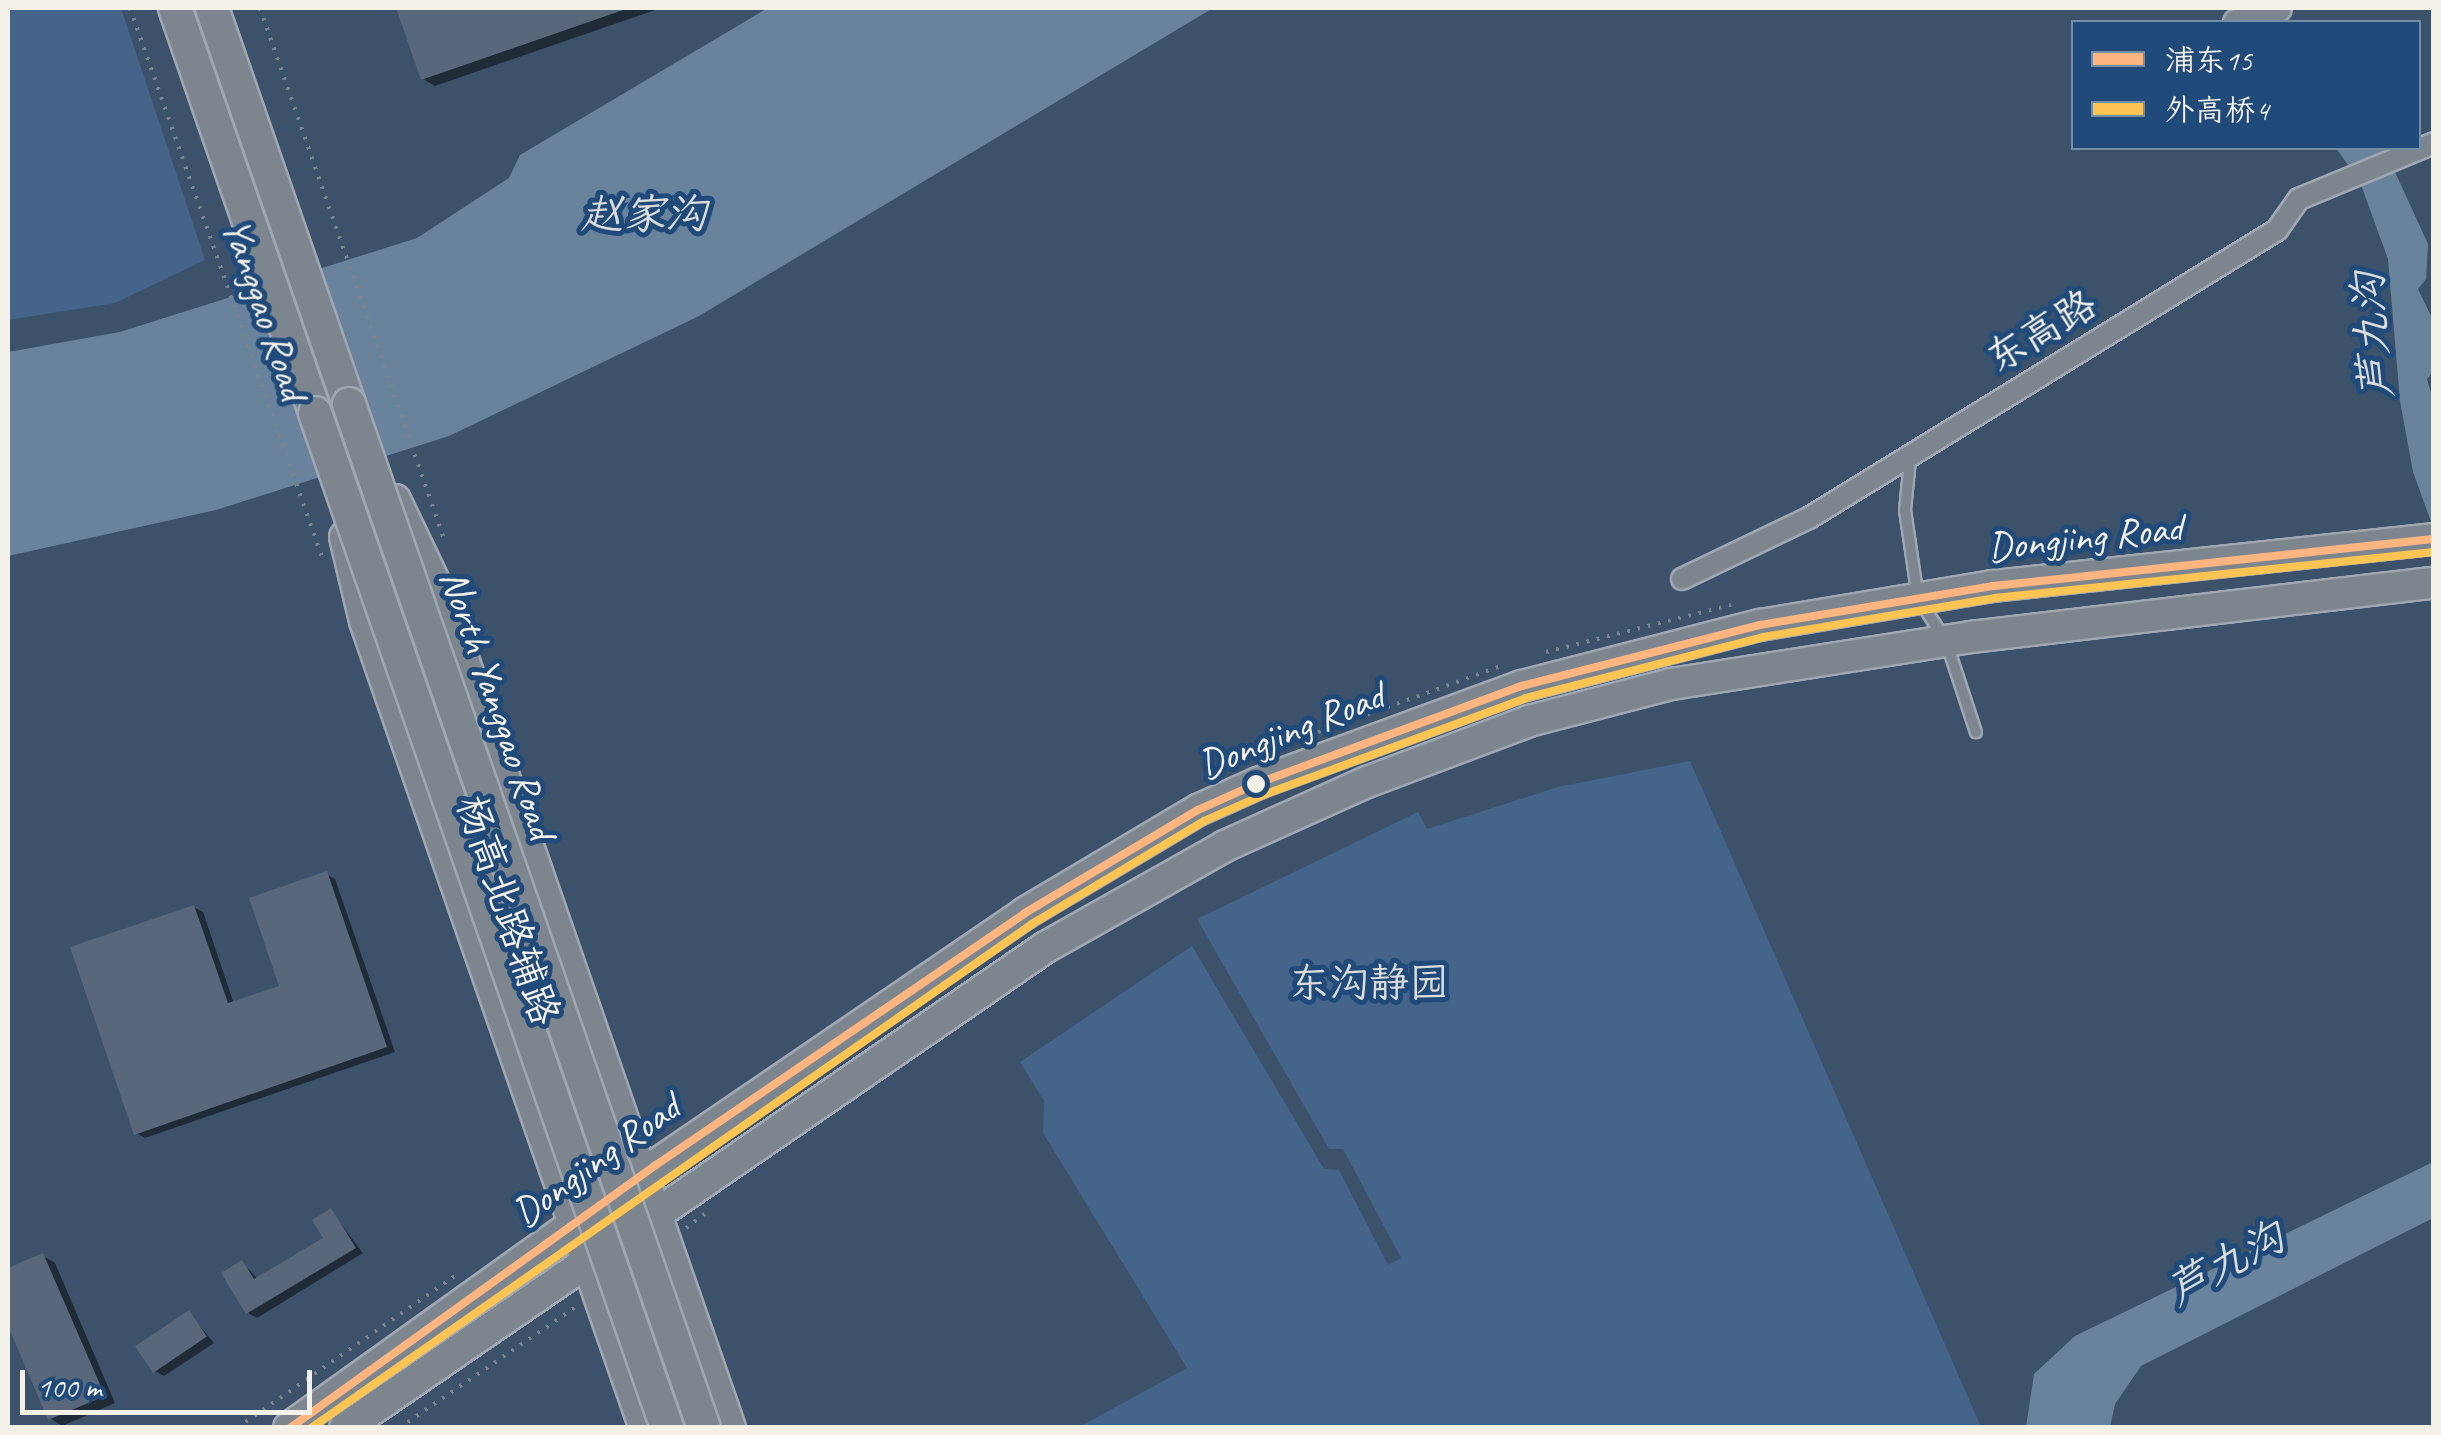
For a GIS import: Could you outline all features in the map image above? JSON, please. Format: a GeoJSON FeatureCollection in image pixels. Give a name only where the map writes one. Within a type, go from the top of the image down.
{"type":"FeatureCollection","features":[{"type":"Feature","properties":{"kind":"highway","name":"North Yanggao Road"},"geometry":{"type":"LineString","coordinates":[[175,8],[667,1428]]}},
{"type":"Feature","properties":{"kind":"highway","name":"North Yanggao Road"},"geometry":{"type":"LineString","coordinates":[[212,8],[704,1428]]}},
{"type":"Feature","properties":{"kind":"main road","name":"杨高北路辅路"},"geometry":{"type":"LineString","coordinates":[[349,404],[442,598],[642,1175],[664,1222],[730,1428]]}},
{"type":"Feature","properties":{"kind":"main road","name":"杨高北路辅路"},"geometry":{"type":"LineString","coordinates":[[315,413],[365,622],[465,908],[564,1232],[588,1261],[645,1428]]}},
{"type":"Feature","properties":{"kind":"main road","name":"Dongjing Road"},"geometry":{"type":"LineString","coordinates":[[288,1428],[642,1175],[1025,914],[1198,810],[1354,744],[1522,686],[1760,625],[1918,598],[2426,540]]}},
{"type":"Feature","properties":{"kind":"main road","name":"Dongjing Road"},"geometry":{"type":"LineString","coordinates":[[346,1428],[588,1261],[664,1222],[1046,948],[1224,846],[1367,782],[1529,721],[1671,684],[1946,641],[2434,583]]}},
{"type":"Feature","properties":{"kind":"street"},"geometry":{"type":"LineString","coordinates":[[2242,20],[2278,8]]}},
{"type":"Feature","properties":{"kind":"street","name":"东高路"},"geometry":{"type":"LineString","coordinates":[[1682,579],[1809,518],[2277,230],[2299,199],[2419,150]]}},
{"type":"Feature","properties":{"kind":"lane"},"geometry":{"type":"LineString","coordinates":[[1925,446],[1908,462],[1904,482],[1918,598],[1946,641],[1976,732]]}},
{"type":"Feature","properties":{"kind":"path","name":"Yanggao Road"},"geometry":{"type":"LineString","coordinates":[[130,8],[327,572]]}},
{"type":"Feature","properties":{"kind":"path"},"geometry":{"type":"LineString","coordinates":[[260,8],[448,551]]}},
{"type":"Feature","properties":{"kind":"path"},"geometry":{"type":"LineString","coordinates":[[664,1222],[718,1204]]}},
{"type":"Feature","properties":{"kind":"path"},"geometry":{"type":"LineString","coordinates":[[399,1428],[598,1290]]}},
{"type":"Feature","properties":{"kind":"green space"},"geometry":{"type":"Polygon","coordinates":[[[8,8],[121,8],[205,260],[115,303],[8,320],[8,8]]]}},
{"type":"Feature","properties":{"kind":"green space","name":"东沟静园"},"geometry":{"type":"Polygon","coordinates":[[[1690,761],[1981,1427],[1079,1427],[1187,1368],[1043,1133],[1044,1101],[1020,1062],[1192,946],[1324,1169],[1339,1170],[1388,1265],[1401,1258],[1343,1149],[1329,1149],[1197,919],[1418,812],[1427,829],[1558,787],[1690,761]]]}},
{"type":"Feature","properties":{"kind":"water","name":"赵家沟"},"geometry":{"type":"Polygon","coordinates":[[[768,8],[1213,8],[699,316],[449,436],[216,510],[8,556],[8,352],[120,332],[417,238],[509,178],[520,155],[768,8]]]}},
{"type":"Feature","properties":{"kind":"water"},"geometry":{"type":"Polygon","coordinates":[[[2337,150],[2385,150],[2428,244],[2426,279],[2418,289],[2433,320],[2433,372],[2427,379],[2434,403],[2433,527],[2413,472],[2400,401],[2388,259],[2360,182],[2337,150]]]}},
{"type":"Feature","properties":{"kind":"water","name":"芦九沟"},"geometry":{"type":"Polygon","coordinates":[[[2433,1162],[2433,1218],[2141,1366],[2115,1404],[2110,1427],[2026,1427],[2034,1374],[2075,1336],[2433,1162]]]}},
{"type":"Feature","properties":{"kind":"building"},"geometry":{"type":"Polygon","coordinates":[[[396,8],[629,8],[421,80],[396,8]]]}},
{"type":"Feature","properties":{"kind":"building"},"geometry":{"type":"Polygon","coordinates":[[[327,871],[387,1047],[134,1135],[70,947],[194,905],[228,1003],[279,986],[249,898],[327,871]]]}},
{"type":"Feature","properties":{"kind":"building"},"geometry":{"type":"Polygon","coordinates":[[[331,1208],[356,1248],[246,1314],[221,1273],[242,1260],[254,1279],[323,1238],[312,1220],[331,1208]]]}},
{"type":"Feature","properties":{"kind":"building"},"geometry":{"type":"Polygon","coordinates":[[[43,1253],[105,1396],[48,1420],[8,1326],[8,1268],[43,1253]]]}},
{"type":"Feature","properties":{"kind":"building"},"geometry":{"type":"Polygon","coordinates":[[[189,1310],[207,1337],[153,1373],[135,1346],[189,1310]]]}},
{"type":"Feature","properties":{"kind":"transit line","name":"浦东15"},"geometry":{"type":"LineString","coordinates":[[290,1428],[656,1165],[1025,913],[1198,810],[1258,783],[1522,686],[1760,625],[1993,586],[2434,539]]}},
{"type":"Feature","properties":{"kind":"transit line","name":"外高桥4"},"geometry":{"type":"LineString","coordinates":[[311,1428],[1032,924],[1204,821],[1263,795],[1526,698],[1763,637],[1995,598],[2434,552]]}}]}
